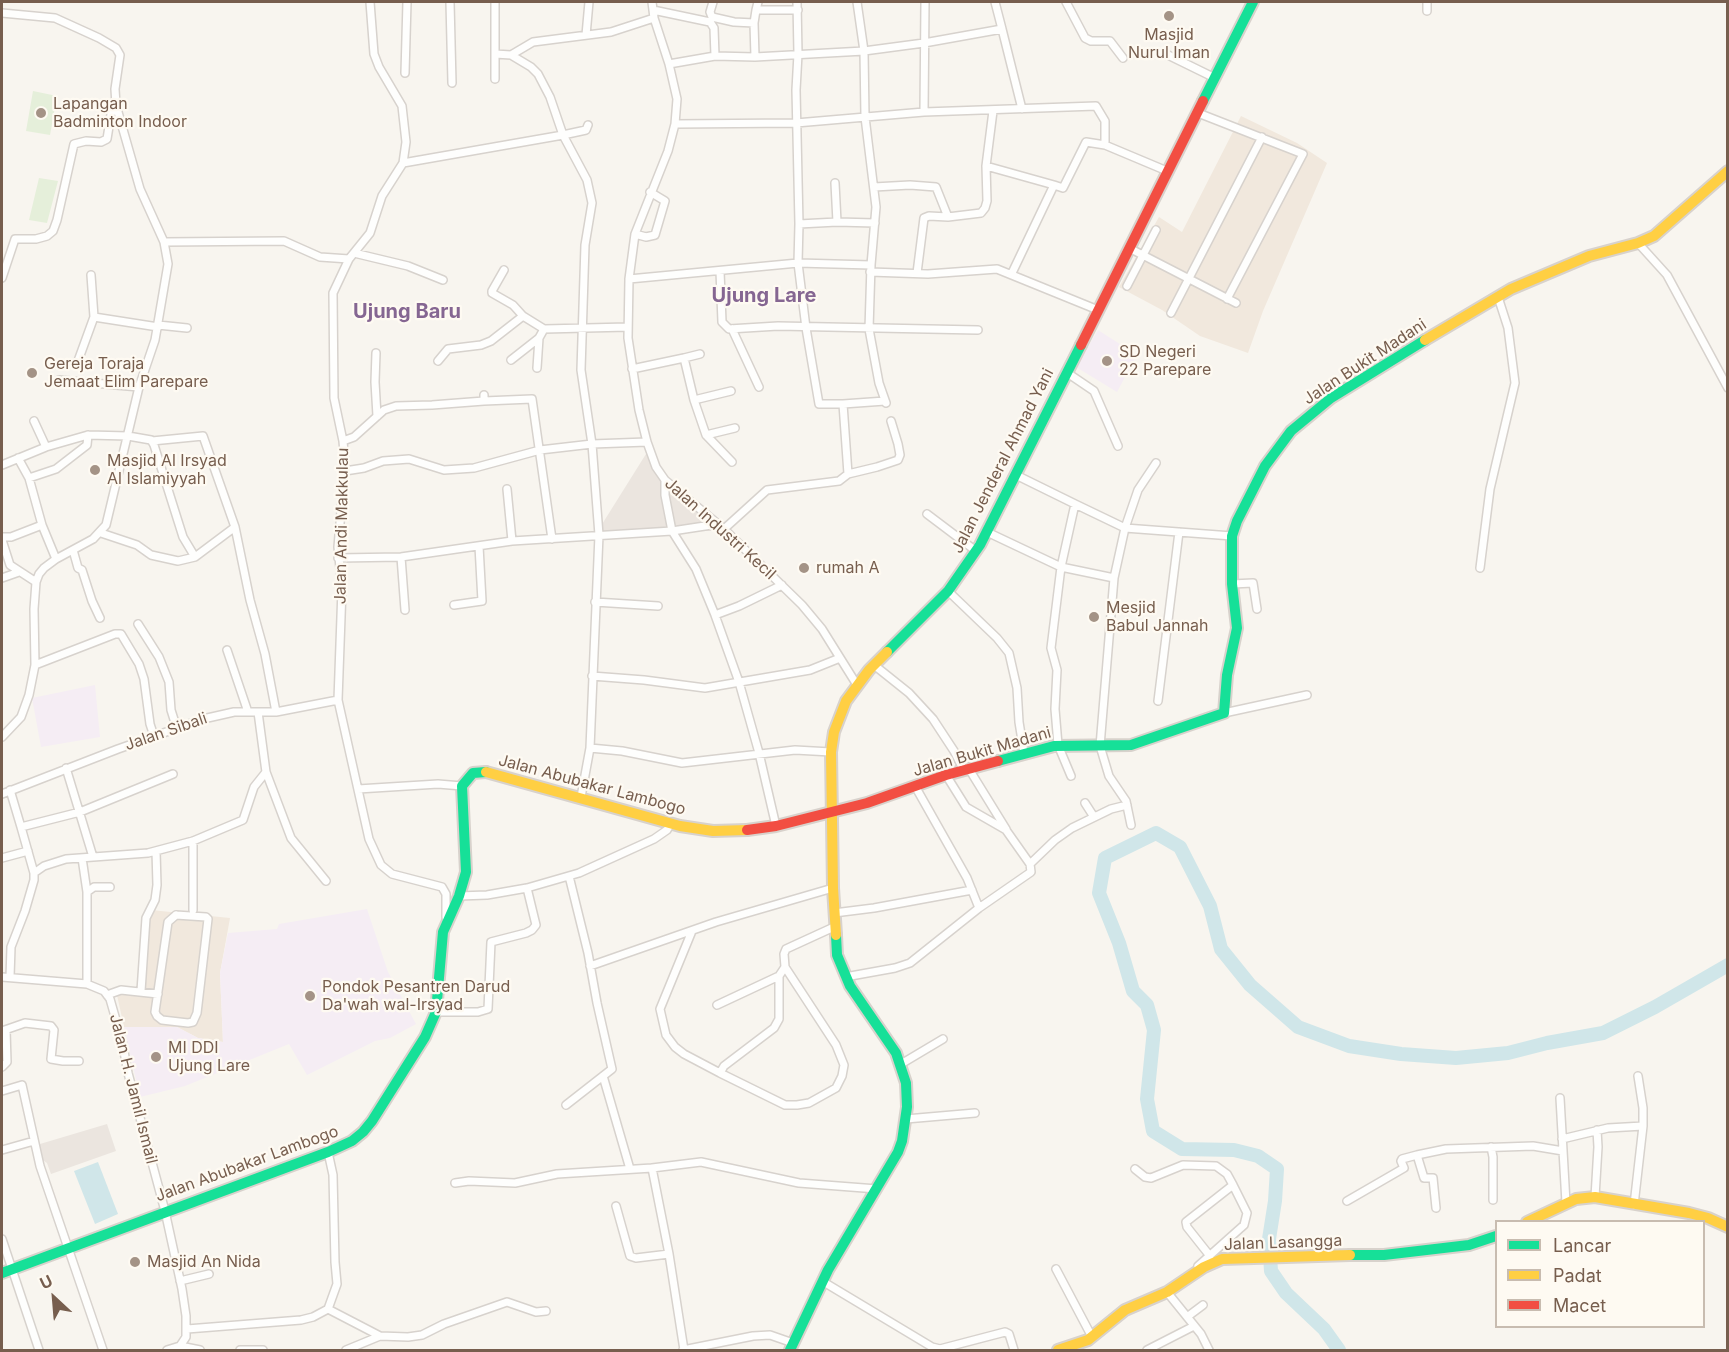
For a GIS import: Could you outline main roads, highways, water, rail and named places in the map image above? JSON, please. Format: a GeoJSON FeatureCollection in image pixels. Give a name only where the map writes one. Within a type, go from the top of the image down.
{"type":"FeatureCollection","features":[{"type":"Feature","properties":{"kind":"main road","name":"Jalan Jenderal Ahmad Yani"},"geometry":{"type":"LineString","coordinates":[[791,1347],[822,1281],[898,1152],[906,1119],[907,1092],[901,1064],[890,1042],[845,976],[837,955],[834,927],[831,811],[831,752],[834,732],[846,701],[857,686],[874,665],[948,591],[987,532],[1253,2]]}},
{"type":"Feature","properties":{"kind":"main road","name":"Jalan Bukit Madani"},"geometry":{"type":"LineString","coordinates":[[831,811],[867,803],[1024,753],[1058,745],[1121,747],[1140,743],[1224,713],[1227,675],[1237,628],[1232,584],[1232,536],[1237,521],[1265,466],[1291,431],[1304,418],[1350,385],[1498,297],[1589,256],[1638,243],[1662,230],[1728,171]]}},
{"type":"Feature","properties":{"kind":"main road","name":"Jalan Abubakar Lambogo"},"geometry":{"type":"LineString","coordinates":[[6,1271],[165,1210],[328,1152],[352,1141],[372,1121],[425,1037],[436,1012],[443,932],[459,896],[466,867],[462,786],[469,776],[482,771],[680,826],[724,831],[776,826],[831,811]]}},
{"type":"Feature","properties":{"kind":"main road"},"geometry":{"type":"LineString","coordinates":[[1529,1220],[1579,1198],[1595,1197],[1689,1217],[1708,1218],[1728,1227]]}},
{"type":"Feature","properties":{"kind":"main road","name":"Jalan Lasangga"},"geometry":{"type":"LineString","coordinates":[[1058,1350],[1092,1337],[1125,1310],[1167,1292],[1183,1280],[1222,1259],[1384,1255],[1469,1245],[1495,1237]]}},
{"type":"Feature","properties":{"kind":"waterway"},"geometry":{"type":"LineString","coordinates":[[1339,1350],[1324,1329],[1286,1293],[1271,1271],[1269,1239],[1277,1169],[1258,1156],[1234,1150],[1182,1149],[1153,1131],[1147,1099],[1154,1030],[1147,1005],[1133,991],[1119,943],[1099,893],[1105,858],[1156,833],[1180,847],[1210,906],[1221,949],[1250,985],[1298,1027],[1349,1046],[1401,1054],[1456,1058],[1508,1053],[1603,1033],[1655,1007],[1728,965]]}},
{"type":"Feature","properties":{"kind":"place","name":"Masjid Nurul Iman"},"geometry":{"type":"Point","coordinates":[1169,16]}},
{"type":"Feature","properties":{"kind":"place","name":"Lapangan Badminton Indoor"},"geometry":{"type":"Point","coordinates":[41,113]}},
{"type":"Feature","properties":{"kind":"place","name":"SD Negeri 22 Parepare"},"geometry":{"type":"Point","coordinates":[1107,361]}},
{"type":"Feature","properties":{"kind":"place","name":"Gereja Toraja Jemaat Elim Parepare"},"geometry":{"type":"Point","coordinates":[32,373]}},
{"type":"Feature","properties":{"kind":"place","name":"Masjid Al Irsyad Al Islamiyyah"},"geometry":{"type":"Point","coordinates":[95,470]}},
{"type":"Feature","properties":{"kind":"place","name":"rumah A"},"geometry":{"type":"Point","coordinates":[804,568]}},
{"type":"Feature","properties":{"kind":"place","name":"Mesjid Babul Jannah"},"geometry":{"type":"Point","coordinates":[1094,617]}},
{"type":"Feature","properties":{"kind":"place","name":"Pondok Pesantren Darud Da'wah wal-Irsyad"},"geometry":{"type":"Point","coordinates":[310,996]}},
{"type":"Feature","properties":{"kind":"place","name":"MI DDI Ujung Lare"},"geometry":{"type":"Point","coordinates":[156,1057]}},
{"type":"Feature","properties":{"kind":"place","name":"Masjid An Nida"},"geometry":{"type":"Point","coordinates":[135,1262]}},
{"type":"Feature","properties":{"kind":"district","name":"Ujung Lare"},"geometry":{"type":"Point","coordinates":[764,296]}},
{"type":"Feature","properties":{"kind":"district","name":"Ujung Baru"},"geometry":{"type":"Point","coordinates":[407,312]}}]}
